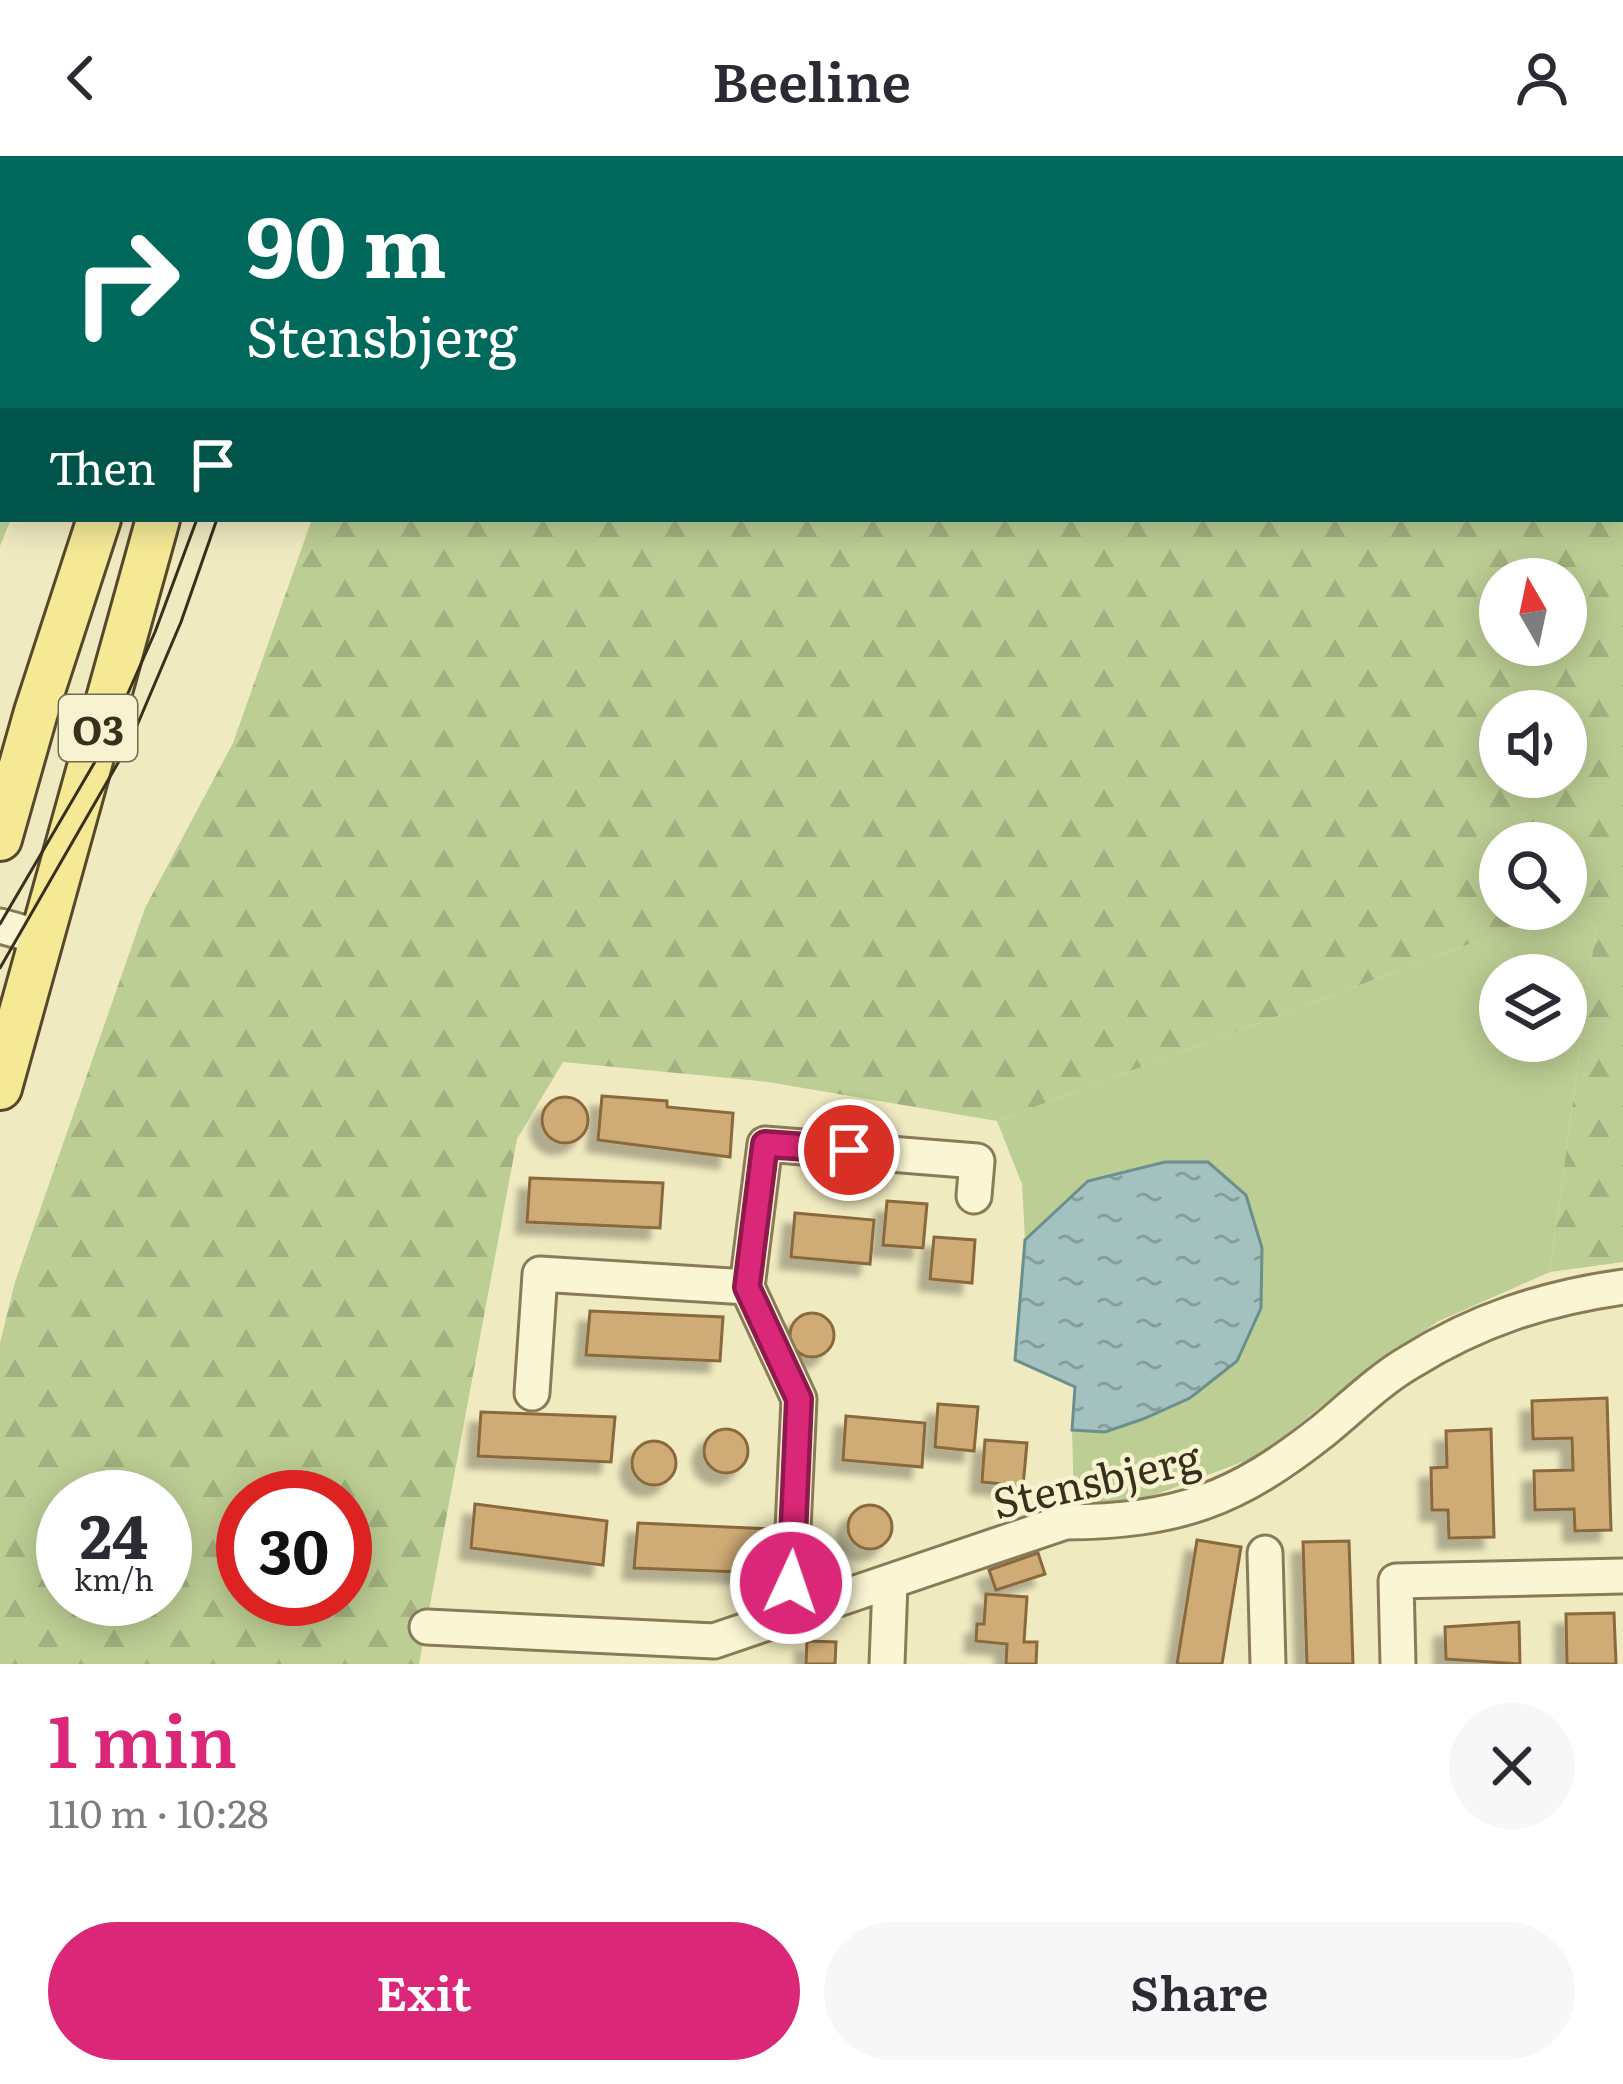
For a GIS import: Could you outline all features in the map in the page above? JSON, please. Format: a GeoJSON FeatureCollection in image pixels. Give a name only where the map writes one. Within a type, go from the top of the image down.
{"type":"FeatureCollection","features":[{"type":"Feature","properties":{"kind":"main road","name":"O3"},"geometry":{"type":"LineString","coordinates":[[0,838],[98,522]]}},
{"type":"Feature","properties":{"kind":"main road","name":"O3"},"geometry":{"type":"LineString","coordinates":[[0,1088],[20,932],[157,522]]}},
{"type":"Feature","properties":{"kind":"street"},"geometry":{"type":"LineString","coordinates":[[789,1617],[799,1399],[747,1287],[765,1144],[976,1160],[974,1196]]}},
{"type":"Feature","properties":{"kind":"street"},"geometry":{"type":"LineString","coordinates":[[532,1393],[540,1274],[747,1287]]}},
{"type":"Feature","properties":{"kind":"street","name":"Stensbjerg"},"geometry":{"type":"LineString","coordinates":[[428,1627],[579,1650],[714,1641],[1065,1522],[1122,1522],[1207,1503],[1254,1482],[1405,1364],[1458,1334],[1564,1295],[1623,1287]]}},
{"type":"Feature","properties":{"kind":"street"},"geometry":{"type":"LineString","coordinates":[[1265,1553],[1268,1664]]}},
{"type":"Feature","properties":{"kind":"street"},"geometry":{"type":"LineString","coordinates":[[1398,1664],[1396,1581],[1623,1576]]}},
{"type":"Feature","properties":{"kind":"street"},"geometry":{"type":"LineString","coordinates":[[887,1664],[890,1583]]}},
{"type":"Feature","properties":{"kind":"green space"},"geometry":{"type":"Polygon","coordinates":[[[0,522],[10,522],[0,546],[0,522]]]}},
{"type":"Feature","properties":{"kind":"green space"},"geometry":{"type":"Polygon","coordinates":[[[311,522],[1623,522],[1623,1262],[1550,1272],[1578,1062],[1587,1062],[1587,994],[1596,927],[1587,923],[1587,822],[1479,822],[1479,930],[1507,930],[997,1121],[768,1082],[563,1062],[517,1139],[419,1664],[0,1664],[0,1343],[15,1282],[145,908],[233,743],[311,522]]]}},
{"type":"Feature","properties":{"kind":"green space"},"geometry":{"type":"Polygon","coordinates":[[[1587,923],[1596,927],[1587,994],[1587,954],[1479,954],[1479,1062],[1578,1062],[1550,1272],[1437,1322],[1345,1387],[1261,1455],[1144,1499],[1074,1503],[1072,1430],[1105,1432],[1143,1419],[1190,1398],[1237,1361],[1261,1308],[1262,1248],[1088,1181],[1025,1240],[1022,1184],[997,1121],[1507,930],[1587,930],[1587,923]]]}},
{"type":"Feature","properties":{"kind":"water"},"geometry":{"type":"Polygon","coordinates":[[[1165,1162],[1208,1162],[1246,1195],[1262,1248],[1261,1308],[1237,1361],[1190,1398],[1105,1432],[1072,1430],[1075,1387],[1015,1360],[1025,1240],[1088,1181],[1165,1162]]]}},
{"type":"Feature","properties":{"kind":"building"},"geometry":{"type":"Polygon","coordinates":[[[602,1096],[733,1113],[730,1157],[598,1140],[602,1096]]]}},
{"type":"Feature","properties":{"kind":"building"},"geometry":{"type":"Polygon","coordinates":[[[565,1097],[581,1104],[588,1120],[581,1136],[565,1143],[549,1136],[542,1120],[549,1104],[565,1097]]]}},
{"type":"Feature","properties":{"kind":"building"},"geometry":{"type":"Polygon","coordinates":[[[530,1178],[663,1183],[660,1228],[527,1222],[530,1178]]]}},
{"type":"Feature","properties":{"kind":"building"},"geometry":{"type":"Polygon","coordinates":[[[887,1201],[927,1204],[923,1248],[883,1245],[887,1201]]]}},
{"type":"Feature","properties":{"kind":"building"},"geometry":{"type":"Polygon","coordinates":[[[795,1213],[874,1220],[870,1264],[791,1257],[795,1213]]]}},
{"type":"Feature","properties":{"kind":"building"},"geometry":{"type":"Polygon","coordinates":[[[934,1237],[975,1240],[972,1283],[930,1279],[934,1237]]]}},
{"type":"Feature","properties":{"kind":"building"},"geometry":{"type":"Polygon","coordinates":[[[590,1311],[723,1317],[720,1361],[586,1355],[590,1311]]]}},
{"type":"Feature","properties":{"kind":"building"},"geometry":{"type":"Polygon","coordinates":[[[812,1313],[828,1319],[834,1335],[828,1351],[812,1357],[796,1351],[790,1335],[796,1319],[812,1313]]]}},
{"type":"Feature","properties":{"kind":"building"},"geometry":{"type":"Polygon","coordinates":[[[1607,1398],[1611,1530],[1575,1531],[1574,1509],[1535,1510],[1534,1471],[1573,1470],[1572,1438],[1533,1439],[1532,1401],[1607,1398]]]}},
{"type":"Feature","properties":{"kind":"building"},"geometry":{"type":"Polygon","coordinates":[[[938,1404],[978,1407],[974,1451],[935,1447],[938,1404]]]}},
{"type":"Feature","properties":{"kind":"building"},"geometry":{"type":"Polygon","coordinates":[[[481,1412],[615,1417],[611,1462],[478,1456],[481,1412]]]}},
{"type":"Feature","properties":{"kind":"building"},"geometry":{"type":"Polygon","coordinates":[[[846,1416],[925,1423],[922,1467],[843,1460],[846,1416]]]}},
{"type":"Feature","properties":{"kind":"building"},"geometry":{"type":"Polygon","coordinates":[[[726,1429],[742,1435],[748,1451],[742,1467],[726,1473],[710,1467],[704,1451],[710,1435],[726,1429]]]}},
{"type":"Feature","properties":{"kind":"building"},"geometry":{"type":"Polygon","coordinates":[[[1491,1429],[1494,1537],[1449,1538],[1448,1510],[1432,1510],[1431,1468],[1447,1467],[1446,1431],[1491,1429]]]}},
{"type":"Feature","properties":{"kind":"building"},"geometry":{"type":"Polygon","coordinates":[[[985,1440],[1027,1443],[1023,1486],[982,1482],[985,1440]]]}},
{"type":"Feature","properties":{"kind":"building"},"geometry":{"type":"Polygon","coordinates":[[[654,1441],[670,1447],[676,1463],[670,1479],[654,1485],[638,1479],[632,1463],[638,1447],[654,1441]]]}},
{"type":"Feature","properties":{"kind":"building"},"geometry":{"type":"Polygon","coordinates":[[[475,1504],[607,1521],[603,1565],[471,1548],[475,1504]]]}},
{"type":"Feature","properties":{"kind":"building"},"geometry":{"type":"Polygon","coordinates":[[[870,1505],[886,1511],[892,1527],[886,1543],[870,1549],[854,1543],[848,1527],[854,1511],[870,1505]]]}},
{"type":"Feature","properties":{"kind":"building"},"geometry":{"type":"Polygon","coordinates":[[[638,1523],[771,1529],[767,1573],[634,1568],[638,1523]]]}},
{"type":"Feature","properties":{"kind":"building"},"geometry":{"type":"Polygon","coordinates":[[[1197,1540],[1241,1547],[1222,1664],[1177,1664],[1197,1540]]]}},
{"type":"Feature","properties":{"kind":"building"},"geometry":{"type":"Polygon","coordinates":[[[1349,1541],[1353,1664],[1307,1664],[1303,1542],[1349,1541]]]}},
{"type":"Feature","properties":{"kind":"building"},"geometry":{"type":"Polygon","coordinates":[[[1038,1553],[1045,1574],[996,1590],[989,1570],[1038,1553]]]}},
{"type":"Feature","properties":{"kind":"building"},"geometry":{"type":"Polygon","coordinates":[[[986,1594],[1027,1597],[1024,1642],[1037,1642],[1036,1664],[1006,1664],[1007,1644],[976,1641],[977,1624],[984,1624],[986,1594]]]}},
{"type":"Feature","properties":{"kind":"building"},"geometry":{"type":"Polygon","coordinates":[[[1614,1613],[1616,1664],[1567,1664],[1566,1614],[1614,1613]]]}},
{"type":"Feature","properties":{"kind":"building"},"geometry":{"type":"Polygon","coordinates":[[[1519,1622],[1520,1664],[1446,1659],[1445,1627],[1519,1622]]]}},
{"type":"Feature","properties":{"kind":"building"},"geometry":{"type":"Polygon","coordinates":[[[807,1641],[836,1642],[835,1664],[806,1664],[807,1641]]]}},
{"type":"Feature","properties":{"kind":"tram line"},"geometry":{"type":"LineString","coordinates":[[0,924],[106,743],[196,522]]}},
{"type":"Feature","properties":{"kind":"tram line"},"geometry":{"type":"LineString","coordinates":[[0,968],[130,742],[181,622],[216,522]]}},
{"type":"Feature","properties":{"kind":"route"},"geometry":{"type":"LineString","coordinates":[[791,1583],[799,1399],[747,1287],[765,1144],[849,1150]]}}]}
